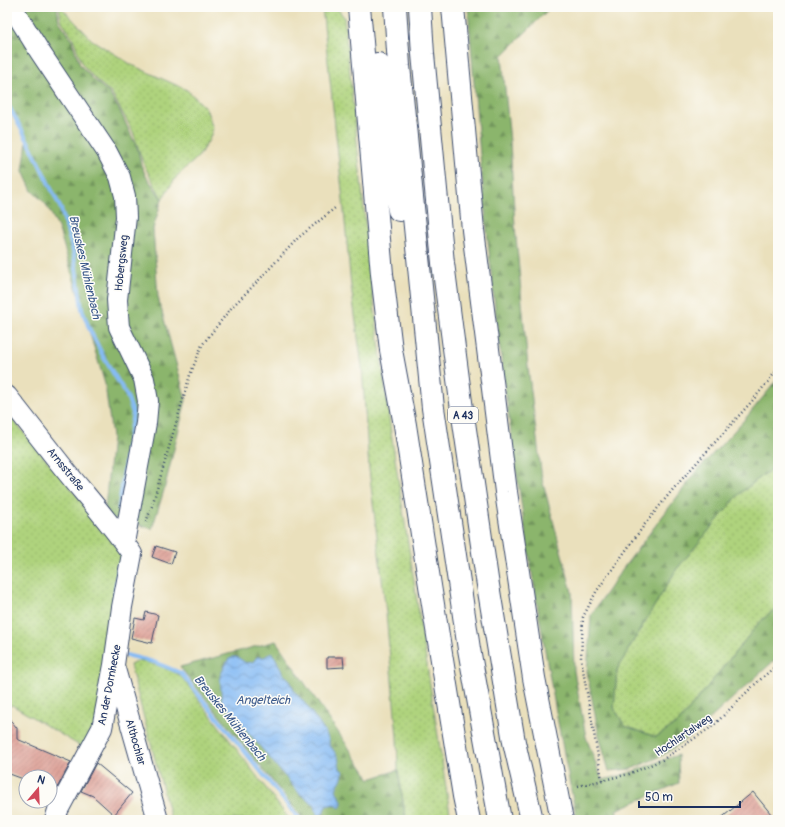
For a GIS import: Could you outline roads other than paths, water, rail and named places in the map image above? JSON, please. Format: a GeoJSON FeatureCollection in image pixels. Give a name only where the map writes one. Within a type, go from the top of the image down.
{"type":"FeatureCollection","features":[{"type":"Feature","properties":{"kind":"highway"},"geometry":{"type":"LineString","coordinates":[[359,7],[382,274],[391,350],[406,425],[430,592],[469,820]]}},
{"type":"Feature","properties":{"kind":"highway"},"geometry":{"type":"LineString","coordinates":[[369,7],[406,254],[423,304]]}},
{"type":"Feature","properties":{"kind":"highway","name":"A 43"},"geometry":{"type":"LineString","coordinates":[[395,7],[399,66],[433,408],[469,649],[500,820]]}},
{"type":"Feature","properties":{"kind":"highway","name":"A 43"},"geometry":{"type":"LineString","coordinates":[[420,7],[425,77],[443,263],[461,402],[486,579],[514,742],[532,820]]}},
{"type":"Feature","properties":{"kind":"highway"},"geometry":{"type":"LineString","coordinates":[[453,7],[473,230],[506,492],[534,678],[562,820]]}},
{"type":"Feature","properties":{"kind":"highway"},"geometry":{"type":"LineString","coordinates":[[464,796],[464,820]]}},
{"type":"Feature","properties":{"kind":"street","name":"Hobergsweg"},"geometry":{"type":"LineString","coordinates":[[12,7],[40,52],[107,152],[120,177],[125,196],[126,217],[117,300],[119,327],[144,379],[148,401],[146,423],[124,543]]}},
{"type":"Feature","properties":{"kind":"street","name":"Arnsstraße"},"geometry":{"type":"LineString","coordinates":[[7,396],[65,470],[98,508],[124,543]]}},
{"type":"Feature","properties":{"kind":"street","name":"An der Dornhecke"},"geometry":{"type":"LineString","coordinates":[[55,820],[58,810],[102,728],[132,554],[124,543]]}},
{"type":"Feature","properties":{"kind":"street","name":"Althochlar"},"geometry":{"type":"LineString","coordinates":[[114,665],[158,820]]}},
{"type":"Feature","properties":{"kind":"water","name":"Angelteich"},"geometry":{"type":"Polygon","coordinates":[[[271,652],[283,674],[289,679],[295,692],[325,732],[329,740],[329,744],[338,757],[340,769],[343,771],[342,778],[336,789],[342,800],[342,805],[340,808],[334,804],[326,806],[323,813],[319,816],[315,805],[299,793],[222,701],[220,676],[229,658],[236,657],[246,663],[253,662],[257,657],[265,657],[271,652]]]}},
{"type":"Feature","properties":{"kind":"waterway","name":"Breuskes Mühlenbach"},"geometry":{"type":"LineString","coordinates":[[7,103],[30,145],[61,209],[74,255],[82,309],[89,328],[104,358],[127,396],[133,413],[119,508]]}},
{"type":"Feature","properties":{"kind":"waterway","name":"Breuskes Mühlenbach"},"geometry":{"type":"LineString","coordinates":[[115,592],[119,565]]}},
{"type":"Feature","properties":{"kind":"waterway","name":"Breuskes Mühlenbach"},"geometry":{"type":"LineString","coordinates":[[108,637],[109,627]]}},
{"type":"Feature","properties":{"kind":"waterway","name":"Breuskes Mühlenbach"},"geometry":{"type":"LineString","coordinates":[[126,655],[154,662],[181,673],[300,820]]}}]}
